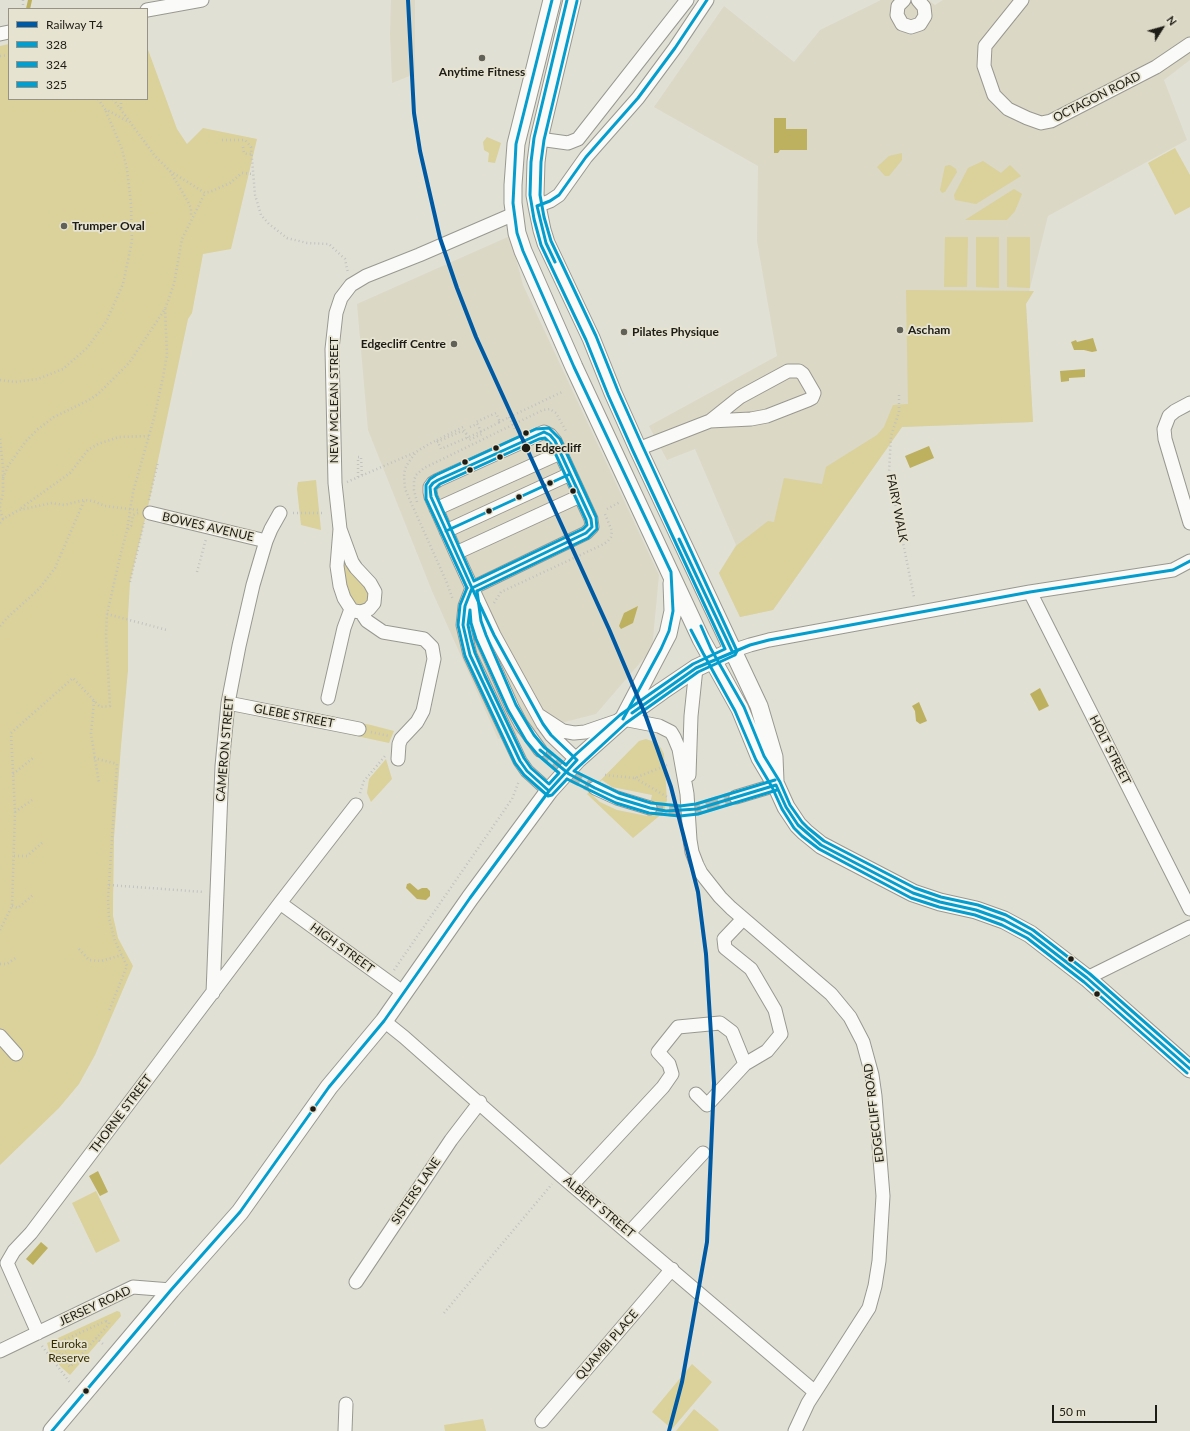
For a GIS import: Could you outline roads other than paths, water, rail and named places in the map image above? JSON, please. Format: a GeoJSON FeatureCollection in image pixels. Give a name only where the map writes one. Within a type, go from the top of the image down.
{"type":"FeatureCollection","features":[{"type":"Feature","properties":{"kind":"main road"},"geometry":{"type":"LineString","coordinates":[[552,0],[516,144],[513,185],[514,214],[517,233],[531,269],[580,379],[712,660],[740,709],[760,758],[776,785],[786,807],[795,821],[805,832],[821,845],[913,893],[940,902],[976,910],[1004,920],[1030,934],[1087,978],[1190,1069]]}},
{"type":"Feature","properties":{"kind":"main road"},"geometry":{"type":"LineString","coordinates":[[572,0],[539,139],[536,162],[537,206],[546,244],[591,338],[638,449],[759,706],[774,757],[776,785]]}},
{"type":"Feature","properties":{"kind":"main road"},"geometry":{"type":"LineString","coordinates":[[514,214],[537,206]]}},
{"type":"Feature","properties":{"kind":"main road"},"geometry":{"type":"LineString","coordinates":[[623,719],[668,634],[673,611],[671,572]]}},
{"type":"Feature","properties":{"kind":"main road"},"geometry":{"type":"LineString","coordinates":[[52,1431],[171,1290],[240,1212],[329,1087],[384,1021],[470,898],[550,791],[577,760],[623,719],[676,681],[696,668],[732,651]]}},
{"type":"Feature","properties":{"kind":"street"},"geometry":{"type":"LineString","coordinates":[[148,10],[160,4],[202,0]]}},
{"type":"Feature","properties":{"kind":"street"},"geometry":{"type":"LineString","coordinates":[[539,139],[568,143],[578,139],[687,0]]}},
{"type":"Feature","properties":{"kind":"street"},"geometry":{"type":"LineString","coordinates":[[537,206],[550,201],[559,195],[586,157],[638,98],[707,0]]}},
{"type":"Feature","properties":{"kind":"street"},"geometry":{"type":"LineString","coordinates":[[904,0],[898,6],[897,15],[902,24],[911,27],[920,24],[925,16],[924,7],[918,0]]}},
{"type":"Feature","properties":{"kind":"street","name":"OCTAGON ROAD"},"geometry":{"type":"LineString","coordinates":[[1022,0],[984,46],[984,66],[994,95],[1008,109],[1041,123],[1050,121],[1156,67],[1190,44]]}},
{"type":"Feature","properties":{"kind":"street","name":"NEW MCLEAN STREET"},"geometry":{"type":"LineString","coordinates":[[398,759],[400,738],[420,716],[424,705],[434,659],[432,647],[429,642],[419,637],[383,632],[356,610],[342,592],[337,566],[340,529],[335,483],[332,349],[336,313],[341,298],[351,285],[366,276],[425,253],[514,214]]}},
{"type":"Feature","properties":{"kind":"street"},"geometry":{"type":"LineString","coordinates":[[638,449],[710,421],[740,397],[788,371],[799,371],[803,374],[814,393],[812,398],[808,400],[778,413],[767,416],[751,419],[710,421]]}},
{"type":"Feature","properties":{"kind":"street"},"geometry":{"type":"LineString","coordinates":[[1190,403],[1169,416],[1164,429],[1165,439],[1190,523]]}},
{"type":"Feature","properties":{"kind":"street"},"geometry":{"type":"LineString","coordinates":[[550,791],[524,767],[470,655],[463,625],[465,606],[472,588],[590,530],[592,523],[555,441],[550,435],[544,432],[433,483],[430,487],[430,492],[436,509],[472,588],[486,618],[551,735],[577,760]]}},
{"type":"Feature","properties":{"kind":"street"},"geometry":{"type":"LineString","coordinates":[[436,509],[560,453]]}},
{"type":"Feature","properties":{"kind":"street"},"geometry":{"type":"LineString","coordinates":[[446,531],[570,474]]}},
{"type":"Feature","properties":{"kind":"street"},"geometry":{"type":"LineString","coordinates":[[456,553],[580,496]]}},
{"type":"Feature","properties":{"kind":"street","name":"BOWES AVENUE"},"geometry":{"type":"LineString","coordinates":[[145,512],[209,526],[266,541]]}},
{"type":"Feature","properties":{"kind":"street","name":"CAMERON STREET"},"geometry":{"type":"LineString","coordinates":[[213,993],[222,766],[228,703],[253,585],[266,541],[280,513]]}},
{"type":"Feature","properties":{"kind":"street","name":"NEW MCLEAN STREET"},"geometry":{"type":"LineString","coordinates":[[340,529],[352,562],[370,583],[375,592],[375,600],[373,605]]}},
{"type":"Feature","properties":{"kind":"street"},"geometry":{"type":"LineString","coordinates":[[732,651],[769,640],[1030,592],[1173,570],[1190,561],[1190,553]]}},
{"type":"Feature","properties":{"kind":"street"},"geometry":{"type":"LineString","coordinates":[[472,588],[476,622],[481,637],[512,707],[521,724],[540,750]]}},
{"type":"Feature","properties":{"kind":"street","name":"HOLT STREET"},"geometry":{"type":"LineString","coordinates":[[1030,592],[1190,909]]}},
{"type":"Feature","properties":{"kind":"street"},"geometry":{"type":"LineString","coordinates":[[328,698],[344,628],[356,610],[369,609],[373,605],[377,617],[383,624],[404,636]]}},
{"type":"Feature","properties":{"kind":"street","name":"EDGECLIFF ROAD"},"geometry":{"type":"LineString","coordinates":[[687,794],[691,716],[696,668]]}},
{"type":"Feature","properties":{"kind":"street","name":"GLEBE STREET"},"geometry":{"type":"LineString","coordinates":[[228,703],[359,729]]}},
{"type":"Feature","properties":{"kind":"street"},"geometry":{"type":"LineString","coordinates":[[540,716],[563,731],[574,733],[585,732],[623,719]]}},
{"type":"Feature","properties":{"kind":"street","name":"EDGECLIFF ROAD"},"geometry":{"type":"LineString","coordinates":[[623,719],[659,726],[671,732],[679,749],[687,794],[690,840],[692,852],[697,865],[720,897],[743,919],[831,994],[838,1002],[858,1030],[872,1075],[883,1196],[879,1261],[875,1286],[868,1308],[808,1403],[795,1431]]}},
{"type":"Feature","properties":{"kind":"street"},"geometry":{"type":"LineString","coordinates":[[736,797],[776,785]]}},
{"type":"Feature","properties":{"kind":"street"},"geometry":{"type":"LineString","coordinates":[[595,788],[617,798],[650,808]]}},
{"type":"Feature","properties":{"kind":"street","name":"THORNE STREET"},"geometry":{"type":"LineString","coordinates":[[38,1333],[8,1263],[14,1251],[31,1233],[280,903],[356,805]]}},
{"type":"Feature","properties":{"kind":"street","name":"HIGH STREET"},"geometry":{"type":"LineString","coordinates":[[280,903],[404,993]]}},
{"type":"Feature","properties":{"kind":"street"},"geometry":{"type":"LineString","coordinates":[[696,1094],[707,1105],[746,1064],[767,1051],[781,1034],[776,1010],[751,969],[725,948],[724,939],[743,919]]}},
{"type":"Feature","properties":{"kind":"street"},"geometry":{"type":"LineString","coordinates":[[1087,978],[1190,927]]}},
{"type":"Feature","properties":{"kind":"street","name":"ALBERT STREET"},"geometry":{"type":"LineString","coordinates":[[384,1021],[480,1102],[560,1175],[815,1392]]}},
{"type":"Feature","properties":{"kind":"street"},"geometry":{"type":"LineString","coordinates":[[572,1185],[663,1087],[672,1074],[669,1064],[658,1052],[678,1027],[720,1023],[732,1032],[746,1064]]}},
{"type":"Feature","properties":{"kind":"street"},"geometry":{"type":"LineString","coordinates":[[0,1036],[16,1054]]}},
{"type":"Feature","properties":{"kind":"street","name":"SISTERS LANE"},"geometry":{"type":"LineString","coordinates":[[356,1282],[450,1140],[480,1102]]}},
{"type":"Feature","properties":{"kind":"street"},"geometry":{"type":"LineString","coordinates":[[629,1233],[703,1153]]}},
{"type":"Feature","properties":{"kind":"street","name":"QUAMBI PLACE"},"geometry":{"type":"LineString","coordinates":[[542,1421],[672,1269]]}},
{"type":"Feature","properties":{"kind":"street","name":"JERSEY ROAD"},"geometry":{"type":"LineString","coordinates":[[0,1351],[133,1287],[171,1290]]}},
{"type":"Feature","properties":{"kind":"street"},"geometry":{"type":"LineString","coordinates":[[345,1431],[346,1404]]}},
{"type":"Feature","properties":{"kind":"waterway"},"geometry":{"type":"LineString","coordinates":[[28,8],[30,0]]}},
{"type":"Feature","properties":{"kind":"tunnel"},"geometry":{"type":"LineString","coordinates":[[540,750],[569,774],[595,788]]}},
{"type":"Feature","properties":{"kind":"tunnel"},"geometry":{"type":"LineString","coordinates":[[650,808],[680,811],[697,809],[736,797]]}},
{"type":"Feature","properties":{"kind":"rail line","name":"T4"},"geometry":{"type":"LineString","coordinates":[[408,0],[414,113],[420,151],[440,238],[476,337],[609,629],[645,714],[671,787],[698,892],[706,954],[714,1083],[707,1242],[682,1382],[669,1431]]}},
{"type":"Feature","properties":{"kind":"place","name":"Anytime Fitness"},"geometry":{"type":"Point","coordinates":[482,58]}},
{"type":"Feature","properties":{"kind":"place","name":"Trumper Oval"},"geometry":{"type":"Point","coordinates":[64,226]}},
{"type":"Feature","properties":{"kind":"place","name":"Ascham"},"geometry":{"type":"Point","coordinates":[900,330]}},
{"type":"Feature","properties":{"kind":"place","name":"Pilates Physique"},"geometry":{"type":"Point","coordinates":[624,332]}},
{"type":"Feature","properties":{"kind":"place","name":"Edgecliff Centre"},"geometry":{"type":"Point","coordinates":[454,344]}},
{"type":"Feature","properties":{"kind":"place","name":"Edgecliff"},"geometry":{"type":"Point","coordinates":[526,448]}},
{"type":"Feature","properties":{"kind":"park label","name":"Euroka Reserve"},"geometry":{"type":"Point","coordinates":[69,1351]}}]}
